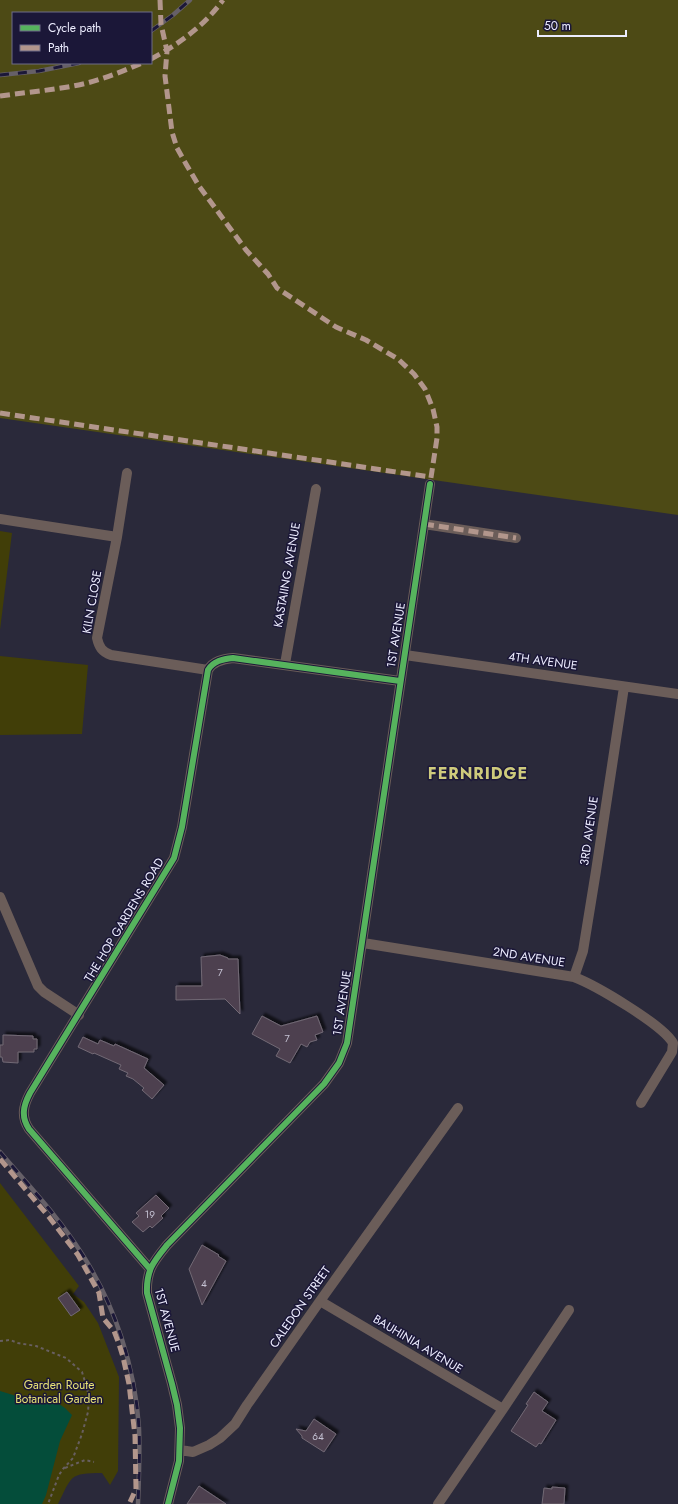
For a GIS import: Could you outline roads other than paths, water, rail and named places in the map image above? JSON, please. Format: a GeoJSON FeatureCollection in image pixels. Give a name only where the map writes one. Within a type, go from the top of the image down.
{"type":"FeatureCollection","features":[{"type":"Feature","properties":{"kind":"street","name":"KILN CLOSE"},"geometry":{"type":"LineString","coordinates":[[127,473],[117,537],[97,638],[102,650],[111,655],[208,670]]}},
{"type":"Feature","properties":{"kind":"street","name":"1ST AVENUE"},"geometry":{"type":"LineString","coordinates":[[180,1450],[180,1428],[177,1405],[156,1322],[150,1306],[146,1282],[150,1269],[167,1245],[324,1084],[334,1072],[347,1043],[430,484]]}},
{"type":"Feature","properties":{"kind":"street","name":"KASTAIING AVENUE"},"geometry":{"type":"LineString","coordinates":[[285,664],[316,489]]}},
{"type":"Feature","properties":{"kind":"street"},"geometry":{"type":"LineString","coordinates":[[0,519],[117,537]]}},
{"type":"Feature","properties":{"kind":"street"},"geometry":{"type":"LineString","coordinates":[[424,524],[516,538]]}},
{"type":"Feature","properties":{"kind":"street","name":"4TH AVENUE"},"geometry":{"type":"LineString","coordinates":[[405,655],[678,694]]}},
{"type":"Feature","properties":{"kind":"street"},"geometry":{"type":"LineString","coordinates":[[208,670],[210,666],[218,661],[233,658],[400,681]]}},
{"type":"Feature","properties":{"kind":"street","name":"THE HOP GARDENS ROAD"},"geometry":{"type":"LineString","coordinates":[[150,1269],[29,1129],[25,1122],[24,1108],[26,1100],[174,858],[182,827],[208,670]]}},
{"type":"Feature","properties":{"kind":"street","name":"3RD AVENUE"},"geometry":{"type":"LineString","coordinates":[[574,977],[583,951],[624,687]]}},
{"type":"Feature","properties":{"kind":"street"},"geometry":{"type":"LineString","coordinates":[[0,897],[38,986],[44,992],[79,1015]]}},
{"type":"Feature","properties":{"kind":"street","name":"2ND AVENUE"},"geometry":{"type":"LineString","coordinates":[[363,943],[574,977],[587,983],[630,1008],[658,1028],[672,1043],[672,1052],[641,1103]]}},
{"type":"Feature","properties":{"kind":"street","name":"CALEDON STREET"},"geometry":{"type":"LineString","coordinates":[[180,1450],[193,1452],[209,1445],[220,1438],[235,1424],[320,1301],[458,1108]]}},
{"type":"Feature","properties":{"kind":"street","name":"BAUHINIA AVENUE"},"geometry":{"type":"LineString","coordinates":[[320,1301],[503,1409]]}},
{"type":"Feature","properties":{"kind":"street"},"geometry":{"type":"LineString","coordinates":[[438,1504],[569,1310]]}},
{"type":"Feature","properties":{"kind":"street"},"geometry":{"type":"LineString","coordinates":[[168,1504],[179,1461],[180,1450]]}},
{"type":"Feature","properties":{"kind":"railway"},"geometry":{"type":"LineString","coordinates":[[152,30],[190,0]]}},
{"type":"Feature","properties":{"kind":"railway"},"geometry":{"type":"LineString","coordinates":[[0,75],[39,71],[74,64]]}},
{"type":"Feature","properties":{"kind":"railway"},"geometry":{"type":"LineString","coordinates":[[0,1152],[73,1240],[94,1274],[113,1315],[128,1360],[137,1405],[139,1428],[138,1504]]}},
{"type":"Feature","properties":{"kind":"district","name":"FERNRIDGE"},"geometry":{"type":"Point","coordinates":[478,773]}},
{"type":"Feature","properties":{"kind":"park label","name":"Garden Route Botanical Garden"},"geometry":{"type":"Point","coordinates":[59,1392]}}]}
